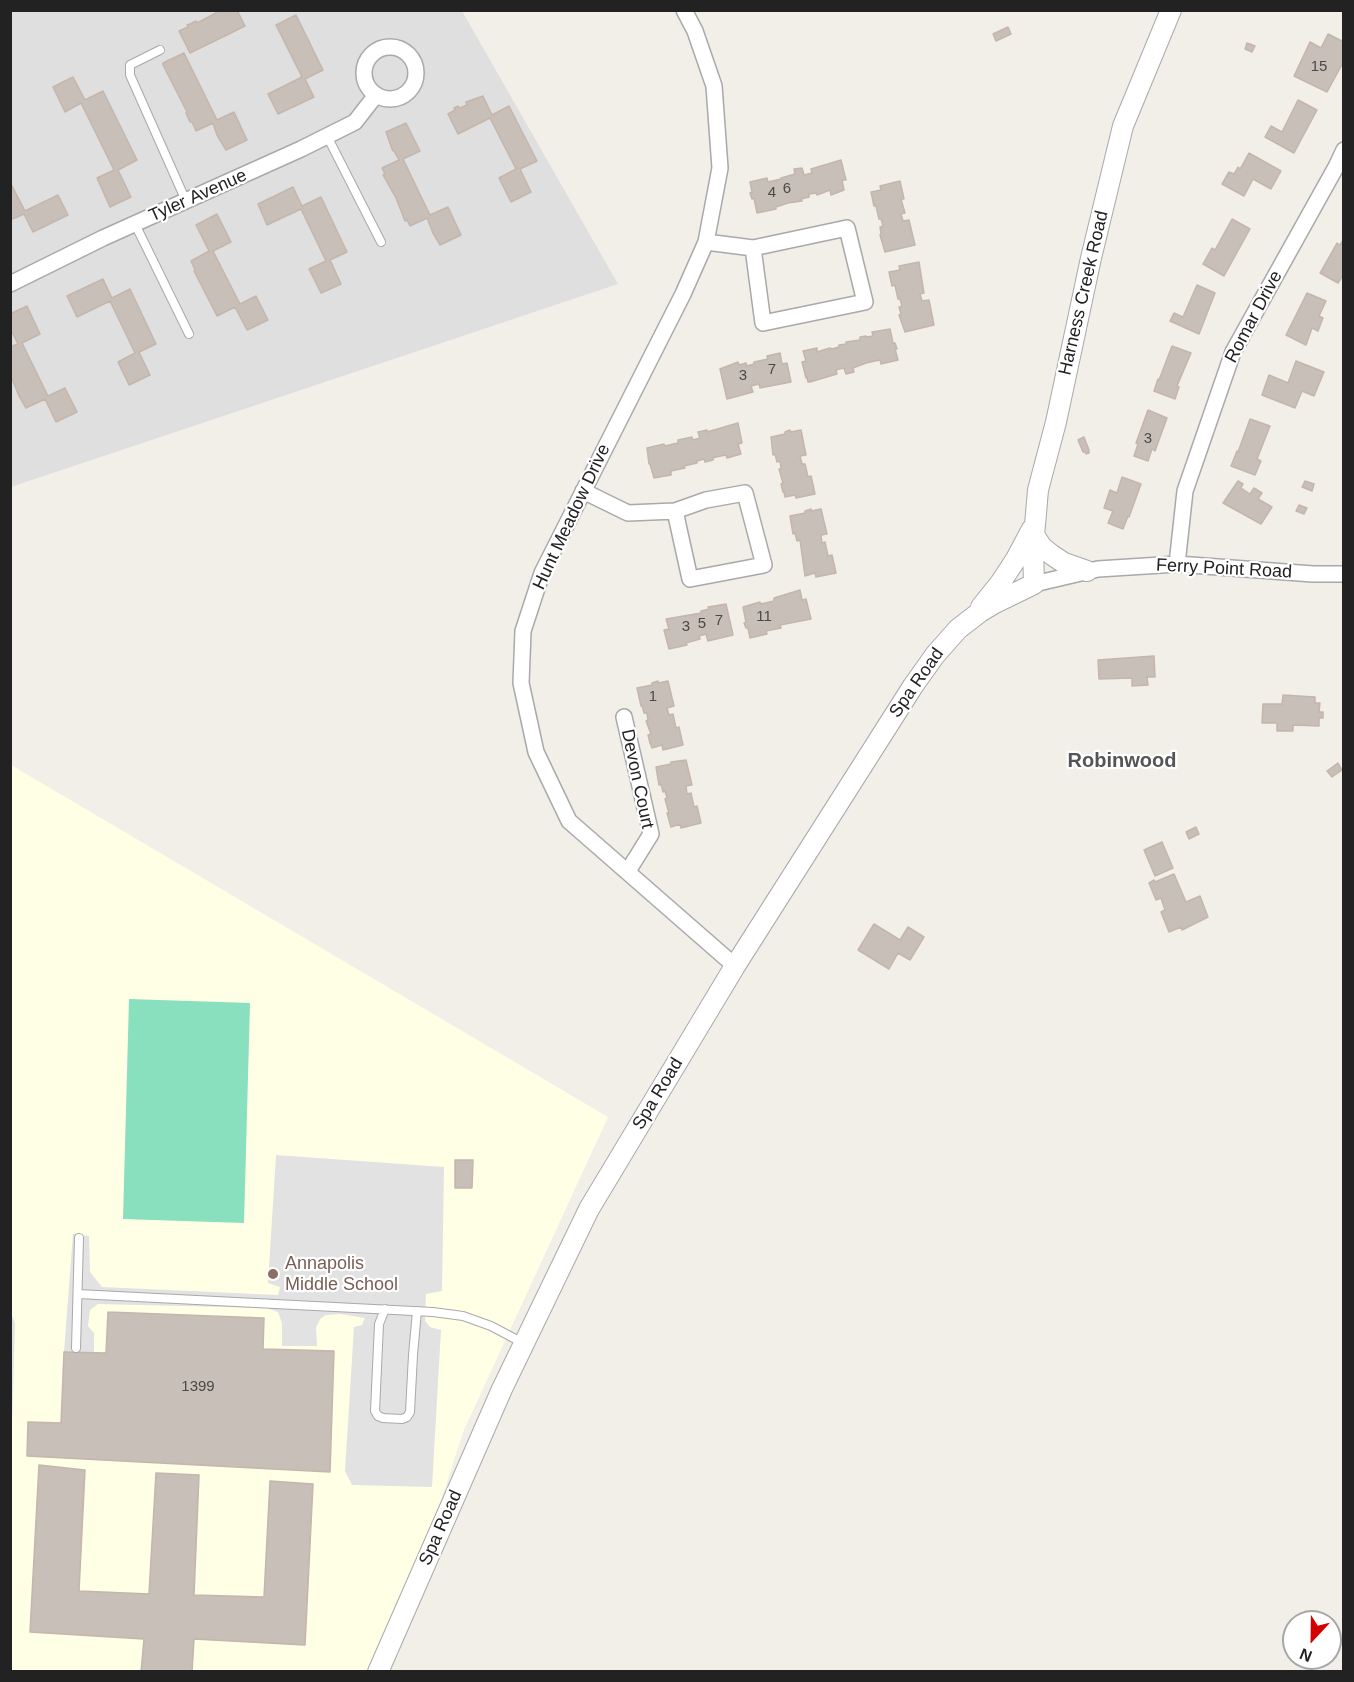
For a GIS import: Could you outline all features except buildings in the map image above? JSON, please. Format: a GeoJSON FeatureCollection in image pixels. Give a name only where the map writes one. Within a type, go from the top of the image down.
{"type":"FeatureCollection","features":[{"type":"Feature","properties":{"kind":"street","name":"Hunt Meadow Drive"},"geometry":{"type":"LineString","coordinates":[[684,10],[695,31],[714,86],[720,168],[706,242],[683,294],[542,573],[523,631],[521,683],[536,752],[569,821],[735,966]]}},
{"type":"Feature","properties":{"kind":"street","name":"Harness Creek Road"},"geometry":{"type":"LineString","coordinates":[[1034,584],[1034,530],[1038,490],[1056,422],[1091,258],[1123,126],[1171,10]]}},
{"type":"Feature","properties":{"kind":"street","name":"Tyler Avenue"},"geometry":{"type":"LineString","coordinates":[[10,284],[355,122],[376,95]]}},
{"type":"Feature","properties":{"kind":"street","name":"Romar Drive"},"geometry":{"type":"LineString","coordinates":[[1177,564],[1185,491],[1233,352],[1344,150]]}},
{"type":"Feature","properties":{"kind":"street"},"geometry":{"type":"LineString","coordinates":[[706,242],[753,248],[847,228],[865,302],[764,323],[753,248]]}},
{"type":"Feature","properties":{"kind":"street"},"geometry":{"type":"LineString","coordinates":[[583,490],[628,513],[675,511],[706,500],[745,493],[764,565],[690,579],[675,511]]}},
{"type":"Feature","properties":{"kind":"street"},"geometry":{"type":"LineString","coordinates":[[1034,530],[1042,547],[1052,555],[1064,563],[1087,572]]}},
{"type":"Feature","properties":{"kind":"street"},"geometry":{"type":"LineString","coordinates":[[974,616],[1001,582],[1034,530]]}},
{"type":"Feature","properties":{"kind":"street","name":"Ferry Point Road"},"geometry":{"type":"LineString","coordinates":[[1034,584],[1098,569],[1177,564],[1313,574],[1344,574]]}},
{"type":"Feature","properties":{"kind":"street","name":"Spa Road"},"geometry":{"type":"LineString","coordinates":[[378,1671],[502,1389],[589,1209],[735,966],[913,686],[935,656],[958,629],[974,616],[1034,584]]}},
{"type":"Feature","properties":{"kind":"street","name":"Devon Court"},"geometry":{"type":"LineString","coordinates":[[624,717],[651,834],[628,871]]}},
{"type":"Feature","properties":{"kind":"lane"},"geometry":{"type":"LineString","coordinates":[[160,50],[130,65],[130,75],[186,201]]}},
{"type":"Feature","properties":{"kind":"lane"},"geometry":{"type":"LineString","coordinates":[[327,136],[381,242]]}},
{"type":"Feature","properties":{"kind":"lane"},"geometry":{"type":"LineString","coordinates":[[135,224],[189,334]]}},
{"type":"Feature","properties":{"kind":"lane"},"geometry":{"type":"LineString","coordinates":[[76,1348],[79,1238]]}},
{"type":"Feature","properties":{"kind":"lane"},"geometry":{"type":"LineString","coordinates":[[78,1294],[384,1309],[463,1316],[491,1326],[524,1344]]}},
{"type":"Feature","properties":{"kind":"lane"},"geometry":{"type":"LineString","coordinates":[[384,1309],[379,1324],[375,1411],[383,1418],[402,1419],[410,1412],[417,1311]]}},
{"type":"Feature","properties":{"kind":"shaded area"},"geometry":{"type":"Polygon","coordinates":[[[10,11],[462,11],[618,284],[11,487],[10,11]]]}},
{"type":"Feature","properties":{"kind":"shaded area","name":"Annapolis Middle School"},"geometry":{"type":"Polygon","coordinates":[[[11,765],[608,1117],[464,1430],[400,1625],[381,1671],[11,1672],[11,765]]]}},
{"type":"Feature","properties":{"kind":"shaded area"},"geometry":{"type":"Polygon","coordinates":[[[276,1155],[444,1167],[442,1291],[426,1294],[425,1321],[430,1327],[441,1330],[432,1487],[352,1485],[345,1471],[354,1327],[362,1325],[365,1318],[340,1314],[326,1315],[321,1318],[316,1327],[317,1346],[282,1346],[282,1323],[278,1312],[266,1308],[98,1304],[90,1310],[88,1326],[94,1333],[94,1352],[64,1352],[73,1234],[89,1236],[90,1272],[102,1287],[278,1295],[280,1287],[268,1283],[276,1155]]]}},
{"type":"Feature","properties":{"kind":"shaded area"},"geometry":{"type":"Polygon","coordinates":[[[11,1314],[15,1323],[11,1458],[11,1314]]]}},
{"type":"Feature","properties":{"kind":"green space"},"geometry":{"type":"Polygon","coordinates":[[[129,999],[250,1003],[244,1223],[123,1219],[129,999]]]}},
{"type":"Feature","properties":{"kind":"place","name":"Annapolis Middle School"},"geometry":{"type":"Point","coordinates":[273,1274]}},
{"type":"Feature","properties":{"kind":"district","name":"Robinwood"},"geometry":{"type":"Point","coordinates":[1122,761]}}]}
